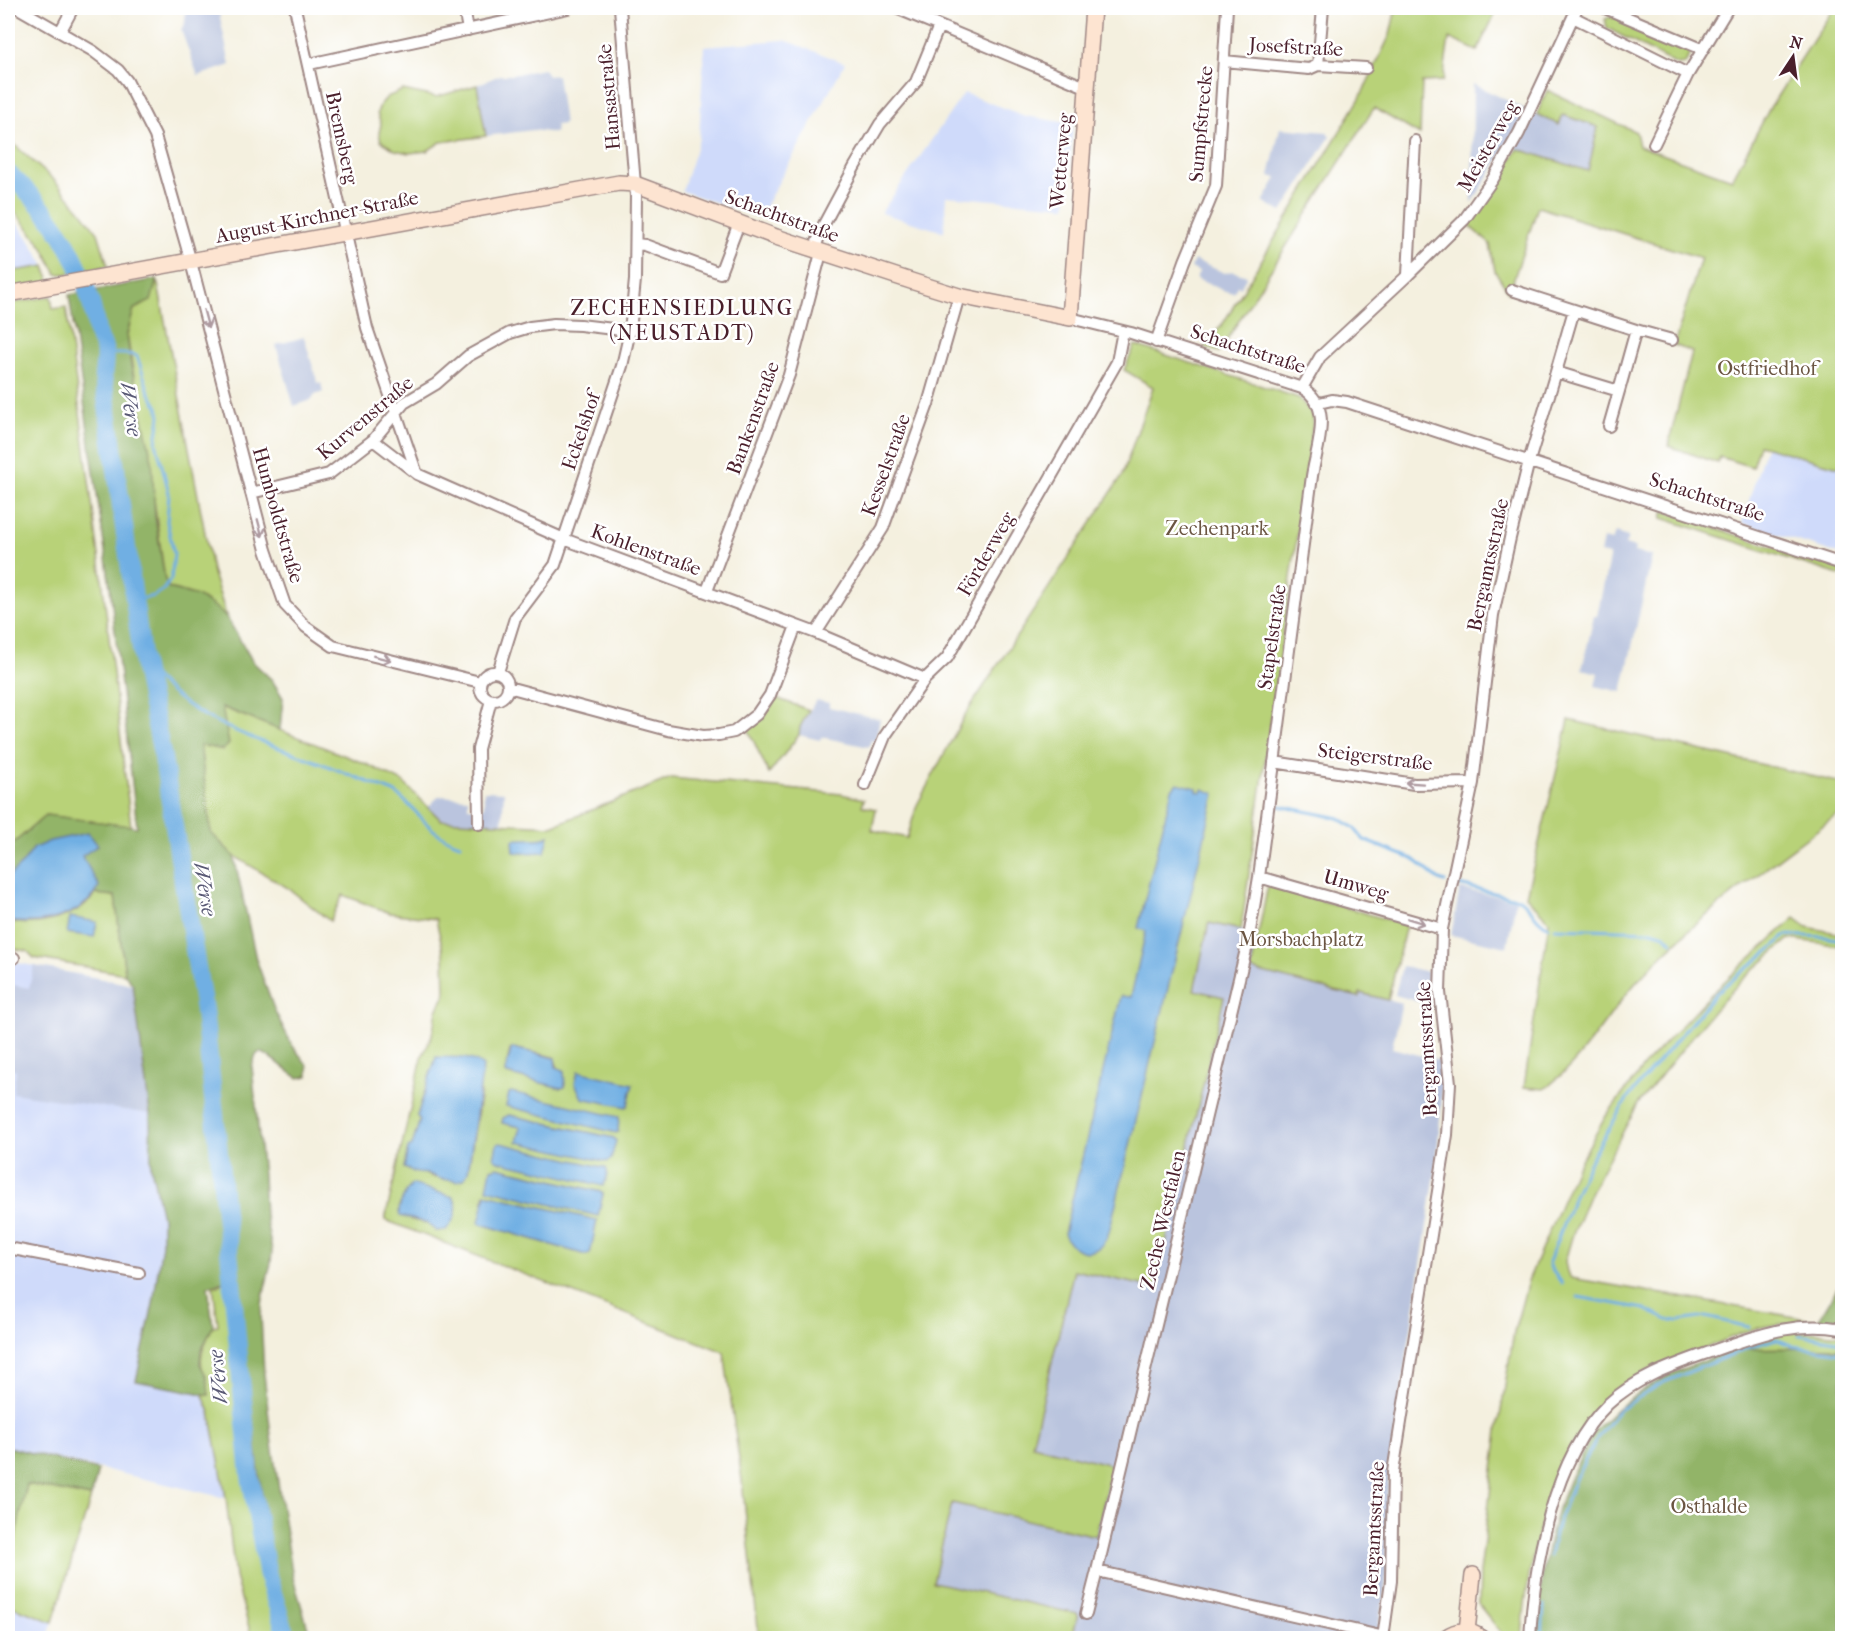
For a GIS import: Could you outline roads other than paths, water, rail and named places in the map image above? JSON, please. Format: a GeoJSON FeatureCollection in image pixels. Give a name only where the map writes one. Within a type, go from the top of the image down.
{"type":"FeatureCollection","features":[{"type":"Feature","properties":{"kind":"street","name":"Humboldtstraße"},"geometry":{"type":"LineString","coordinates":[[18,8],[36,12],[60,32],[108,62],[127,81],[155,136],[191,262],[266,550],[285,605],[306,627],[333,646],[480,682]]}},
{"type":"Feature","properties":{"kind":"street"},"geometry":{"type":"LineString","coordinates":[[60,32],[73,8]]}},
{"type":"Feature","properties":{"kind":"street","name":"Bremsberg"},"geometry":{"type":"LineString","coordinates":[[295,8],[367,328],[396,413]]}},
{"type":"Feature","properties":{"kind":"street"},"geometry":{"type":"LineString","coordinates":[[464,8],[468,30]]}},
{"type":"Feature","properties":{"kind":"street"},"geometry":{"type":"LineString","coordinates":[[309,64],[568,8]]}},
{"type":"Feature","properties":{"kind":"street","name":"Hansastraße"},"geometry":{"type":"LineString","coordinates":[[620,8],[635,184]]}},
{"type":"Feature","properties":{"kind":"street"},"geometry":{"type":"LineString","coordinates":[[896,8],[1088,88]]}},
{"type":"Feature","properties":{"kind":"street","name":"Wetterweg"},"geometry":{"type":"LineString","coordinates":[[1070,318],[1093,8]]}},
{"type":"Feature","properties":{"kind":"street","name":"Sumpfstrecke"},"geometry":{"type":"LineString","coordinates":[[1156,342],[1185,261],[1216,186],[1227,8]]}},
{"type":"Feature","properties":{"kind":"street"},"geometry":{"type":"LineString","coordinates":[[1318,65],[1323,8]]}},
{"type":"Feature","properties":{"kind":"street"},"geometry":{"type":"LineString","coordinates":[[1605,8],[1702,49]]}},
{"type":"Feature","properties":{"kind":"street"},"geometry":{"type":"LineString","coordinates":[[1654,144],[1688,74],[1728,8]]}},
{"type":"Feature","properties":{"kind":"street"},"geometry":{"type":"LineString","coordinates":[[1575,12],[1688,74]]}},
{"type":"Feature","properties":{"kind":"street","name":"Meisterweg"},"geometry":{"type":"LineString","coordinates":[[1302,388],[1320,357],[1455,230],[1494,179],[1535,102],[1575,12]]}},
{"type":"Feature","properties":{"kind":"street","name":"Bankenstraße"},"geometry":{"type":"LineString","coordinates":[[707,591],[789,375],[824,224],[880,124],[916,82],[939,26]]}},
{"type":"Feature","properties":{"kind":"street","name":"Josefstraße"},"geometry":{"type":"LineString","coordinates":[[1224,61],[1309,69],[1318,65],[1366,68]]}},
{"type":"Feature","properties":{"kind":"street"},"geometry":{"type":"LineString","coordinates":[[1408,275],[1415,141]]}},
{"type":"Feature","properties":{"kind":"street","name":"August-Kirchner-Straße"},"geometry":{"type":"LineString","coordinates":[[8,294],[619,183],[635,184]]}},
{"type":"Feature","properties":{"kind":"street","name":"Schachtstraße"},"geometry":{"type":"LineString","coordinates":[[635,184],[818,251],[959,296],[1070,318],[1156,342],[1302,388],[1310,392],[1319,403],[1332,400],[1347,402],[1842,564]]}},
{"type":"Feature","properties":{"kind":"street","name":"Eckelshof"},"geometry":{"type":"LineString","coordinates":[[498,672],[515,618],[555,565],[622,366],[630,331],[635,280],[635,184]]}},
{"type":"Feature","properties":{"kind":"street"},"geometry":{"type":"LineString","coordinates":[[636,243],[720,273],[739,223]]}},
{"type":"Feature","properties":{"kind":"street"},"geometry":{"type":"LineString","coordinates":[[1512,290],[1672,340]]}},
{"type":"Feature","properties":{"kind":"street","name":"Kesselstraße"},"geometry":{"type":"LineString","coordinates":[[816,633],[883,528],[928,404],[959,296]]}},
{"type":"Feature","properties":{"kind":"street","name":"Bergamtsstraße"},"geometry":{"type":"LineString","coordinates":[[1385,1638],[1391,1581],[1394,1472],[1450,1109],[1447,1049],[1440,992],[1442,929],[1473,783],[1493,615],[1529,461],[1574,310]]}},
{"type":"Feature","properties":{"kind":"street","name":"Kurvenstraße"},"geometry":{"type":"LineString","coordinates":[[251,493],[329,474],[373,440],[404,403],[436,384],[468,356],[510,333],[530,327],[554,324],[630,331]]}},
{"type":"Feature","properties":{"kind":"street"},"geometry":{"type":"LineString","coordinates":[[1609,426],[1636,330]]}},
{"type":"Feature","properties":{"kind":"street","name":"Förderweg"},"geometry":{"type":"LineString","coordinates":[[865,785],[885,736],[925,679],[947,658],[1117,362],[1123,332]]}},
{"type":"Feature","properties":{"kind":"street"},"geometry":{"type":"LineString","coordinates":[[1556,372],[1618,391]]}},
{"type":"Feature","properties":{"kind":"street","name":"Stapelstraße"},"geometry":{"type":"LineString","coordinates":[[1259,877],[1322,419],[1319,403]]}},
{"type":"Feature","properties":{"kind":"street"},"geometry":{"type":"LineString","coordinates":[[396,413],[417,474]]}},
{"type":"Feature","properties":{"kind":"street","name":"Kohlenstraße"},"geometry":{"type":"LineString","coordinates":[[373,440],[417,474],[564,539],[816,633],[925,679]]}},
{"type":"Feature","properties":{"kind":"street"},"geometry":{"type":"LineString","coordinates":[[508,687],[668,730],[703,736],[734,732],[757,714],[770,695],[796,626]]}},
{"type":"Feature","properties":{"kind":"street"},"geometry":{"type":"LineString","coordinates":[[498,672],[506,678],[507,692],[501,698],[491,700],[483,695],[480,682],[485,675],[498,672]]}},
{"type":"Feature","properties":{"kind":"street"},"geometry":{"type":"LineString","coordinates":[[479,824],[478,749],[491,700]]}},
{"type":"Feature","properties":{"kind":"street","name":"Steigerstraße"},"geometry":{"type":"LineString","coordinates":[[1274,762],[1414,784],[1473,783]]}},
{"type":"Feature","properties":{"kind":"street","name":"Umweg"},"geometry":{"type":"LineString","coordinates":[[1259,877],[1442,929]]}},
{"type":"Feature","properties":{"kind":"street","name":"Zeche Westfalen"},"geometry":{"type":"LineString","coordinates":[[1086,1614],[1249,937],[1259,877]]}},
{"type":"Feature","properties":{"kind":"street"},"geometry":{"type":"LineString","coordinates":[[8,1248],[139,1273]]}},
{"type":"Feature","properties":{"kind":"street"},"geometry":{"type":"LineString","coordinates":[[1530,1638],[1535,1579],[1543,1537],[1552,1507],[1579,1445],[1608,1405],[1628,1389],[1662,1369],[1770,1332],[1807,1326],[1842,1329]]}},
{"type":"Feature","properties":{"kind":"street"},"geometry":{"type":"LineString","coordinates":[[1097,1570],[1385,1638]]}},
{"type":"Feature","properties":{"kind":"street"},"geometry":{"type":"LineString","coordinates":[[1467,1631],[1473,1575]]}},
{"type":"Feature","properties":{"kind":"street"},"geometry":{"type":"LineString","coordinates":[[1445,1638],[1452,1633],[1467,1631],[1481,1638]]}},
{"type":"Feature","properties":{"kind":"water"},"geometry":{"type":"Polygon","coordinates":[[[1177,783],[1197,788],[1197,791],[1202,792],[1203,789],[1215,794],[1109,1232],[1100,1247],[1094,1251],[1081,1251],[1069,1242],[1064,1234],[1121,996],[1131,997],[1146,931],[1138,928],[1172,789],[1177,783]]]}},
{"type":"Feature","properties":{"kind":"water"},"geometry":{"type":"Polygon","coordinates":[[[88,833],[98,845],[82,856],[99,886],[91,898],[70,913],[50,920],[8,921],[8,877],[23,863],[34,848],[50,841],[88,833]]]}},
{"type":"Feature","properties":{"kind":"water"},"geometry":{"type":"Polygon","coordinates":[[[549,836],[545,852],[514,852],[513,840],[541,839],[549,836]]]}},
{"type":"Feature","properties":{"kind":"water"},"geometry":{"type":"Polygon","coordinates":[[[70,917],[97,922],[94,937],[67,933],[70,917]]]}},
{"type":"Feature","properties":{"kind":"water"},"geometry":{"type":"Polygon","coordinates":[[[513,1048],[555,1058],[556,1067],[564,1070],[565,1087],[561,1088],[507,1074],[505,1072],[513,1048]]]}},
{"type":"Feature","properties":{"kind":"water"},"geometry":{"type":"Polygon","coordinates":[[[436,1057],[473,1060],[483,1066],[468,1172],[464,1179],[457,1181],[441,1179],[404,1168],[408,1148],[412,1146],[420,1120],[417,1116],[436,1057]]]}},
{"type":"Feature","properties":{"kind":"water"},"geometry":{"type":"Polygon","coordinates":[[[578,1071],[633,1084],[628,1105],[626,1107],[582,1098],[575,1083],[578,1071]]]}},
{"type":"Feature","properties":{"kind":"water"},"geometry":{"type":"Polygon","coordinates":[[[511,1092],[619,1117],[618,1132],[506,1106],[511,1092]]]}},
{"type":"Feature","properties":{"kind":"water"},"geometry":{"type":"Polygon","coordinates":[[[509,1115],[614,1138],[616,1141],[611,1159],[607,1162],[517,1142],[521,1127],[502,1123],[503,1118],[509,1115]]]}},
{"type":"Feature","properties":{"kind":"water"},"geometry":{"type":"Polygon","coordinates":[[[497,1144],[606,1168],[606,1180],[603,1186],[498,1161],[494,1158],[497,1144]]]}},
{"type":"Feature","properties":{"kind":"water"},"geometry":{"type":"Polygon","coordinates":[[[497,1167],[601,1192],[603,1194],[598,1216],[487,1189],[491,1169],[497,1167]]]}},
{"type":"Feature","properties":{"kind":"water"},"geometry":{"type":"Polygon","coordinates":[[[412,1184],[453,1197],[456,1210],[454,1219],[446,1230],[436,1231],[427,1223],[400,1216],[400,1204],[412,1184]]]}},
{"type":"Feature","properties":{"kind":"water"},"geometry":{"type":"Polygon","coordinates":[[[486,1194],[597,1220],[590,1254],[586,1255],[481,1224],[479,1222],[486,1194]]]}},
{"type":"Feature","properties":{"kind":"waterway","name":"Werse"},"geometry":{"type":"LineString","coordinates":[[8,173],[41,207],[67,244],[85,285],[104,348],[103,376],[143,663],[163,758],[204,1010],[250,1476],[268,1577],[287,1638]]}},
{"type":"Feature","properties":{"kind":"waterway"},"geometry":{"type":"LineString","coordinates":[[104,353],[137,356],[160,416],[156,442],[169,493],[167,522],[174,554],[171,579],[163,590],[154,596],[135,600]]}},
{"type":"Feature","properties":{"kind":"waterway"},"geometry":{"type":"LineString","coordinates":[[143,663],[176,696],[214,721],[394,792],[431,828],[460,844]]}},
{"type":"Feature","properties":{"kind":"waterway"},"geometry":{"type":"LineString","coordinates":[[1280,806],[1339,818],[1354,828],[1364,840],[1415,860],[1439,880],[1445,882]]}},
{"type":"Feature","properties":{"kind":"waterway"},"geometry":{"type":"LineString","coordinates":[[1459,885],[1520,899],[1540,921],[1549,927]]}},
{"type":"Feature","properties":{"kind":"waterway"},"geometry":{"type":"LineString","coordinates":[[1555,928],[1652,931],[1665,935],[1672,942]]}},
{"type":"Feature","properties":{"kind":"waterway"},"geometry":{"type":"LineString","coordinates":[[1562,1283],[1551,1269],[1549,1262],[1575,1193],[1595,1151],[1628,1098],[1717,992],[1786,935],[1842,940]]}},
{"type":"Feature","properties":{"kind":"waterway"},"geometry":{"type":"LineString","coordinates":[[1578,1297],[1645,1309],[1667,1320],[1679,1321],[1706,1317],[1749,1327]]}},
{"type":"Feature","properties":{"kind":"waterway"},"geometry":{"type":"LineString","coordinates":[[1799,1335],[1842,1342]]}},
{"type":"Feature","properties":{"kind":"waterway"},"geometry":{"type":"LineString","coordinates":[[1550,1556],[1557,1525],[1576,1477],[1598,1437],[1619,1410],[1662,1383],[1750,1347],[1776,1339],[1793,1346],[1842,1353]]}},
{"type":"Feature","properties":{"kind":"waterway"},"geometry":{"type":"LineString","coordinates":[[1542,1638],[1544,1605]]}},
{"type":"Feature","properties":{"kind":"district","name":"ZECHENSIEDLUNG (NEUSTADT)"},"geometry":{"type":"Point","coordinates":[682,320]}},
{"type":"Feature","properties":{"kind":"park label","name":"Ostfriedhof"},"geometry":{"type":"Point","coordinates":[1767,368]}},
{"type":"Feature","properties":{"kind":"park label","name":"Zechenpark"},"geometry":{"type":"Point","coordinates":[1217,528]}},
{"type":"Feature","properties":{"kind":"park label","name":"Morsbachplatz"},"geometry":{"type":"Point","coordinates":[1301,939]}},
{"type":"Feature","properties":{"kind":"park label","name":"Osthalde"},"geometry":{"type":"Point","coordinates":[1709,1506]}}]}
